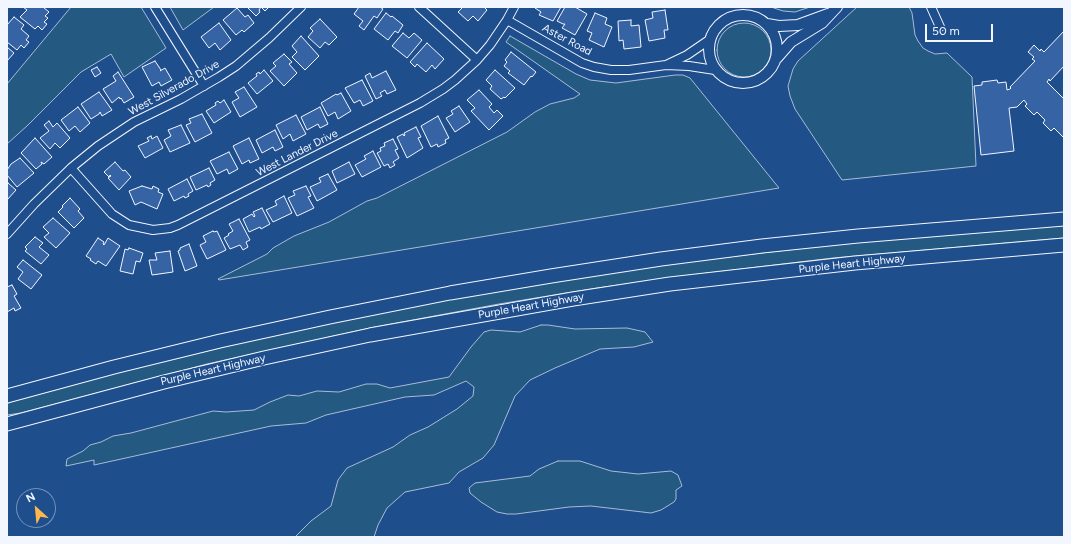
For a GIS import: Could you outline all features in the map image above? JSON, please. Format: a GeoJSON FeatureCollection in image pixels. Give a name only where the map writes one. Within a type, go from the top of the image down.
{"type":"FeatureCollection","features":[{"type":"Feature","properties":{"kind":"main road"},"geometry":{"type":"LineString","coordinates":[[7,396],[114,367],[220,341],[450,293],[551,276],[762,246],[858,236],[1064,219]]}},
{"type":"Feature","properties":{"kind":"main road","name":"Purple Heart Highway"},"geometry":{"type":"LineString","coordinates":[[7,424],[157,384],[264,358],[370,336],[550,303],[670,284],[756,274],[855,263],[1064,245]]}},
{"type":"Feature","properties":{"kind":"street"},"geometry":{"type":"LineString","coordinates":[[155,7],[204,86]]}},
{"type":"Feature","properties":{"kind":"street","name":"West Silverado Drive"},"geometry":{"type":"LineString","coordinates":[[7,234],[34,204],[71,168],[98,146],[134,122],[181,99],[236,66],[280,29],[301,7]]}},
{"type":"Feature","properties":{"kind":"street"},"geometry":{"type":"LineString","coordinates":[[419,7],[477,60]]}},
{"type":"Feature","properties":{"kind":"street","name":"West Lander Drive"},"geometry":{"type":"LineString","coordinates":[[71,168],[112,214],[123,222],[145,229],[161,230],[170,228],[190,220],[420,103],[455,80],[477,60],[490,45],[514,7]]}},
{"type":"Feature","properties":{"kind":"street"},"geometry":{"type":"LineString","coordinates":[[931,7],[940,27]]}},
{"type":"Feature","properties":{"kind":"street"},"geometry":{"type":"LineString","coordinates":[[767,24],[779,26],[798,25],[834,10]]}},
{"type":"Feature","properties":{"kind":"street"},"geometry":{"type":"LineString","coordinates":[[776,58],[791,42],[822,23],[834,10]]}},
{"type":"Feature","properties":{"kind":"street"},"geometry":{"type":"LineString","coordinates":[[738,15],[749,15],[759,18],[767,24],[773,31],[778,49],[773,67],[767,74],[750,83],[741,84],[723,78],[715,70],[710,61],[708,51],[709,40],[713,31],[720,23],[728,18],[738,15]]}},
{"type":"Feature","properties":{"kind":"street","name":"Aster Road"},"geometry":{"type":"LineString","coordinates":[[507,20],[582,63],[594,67],[611,70],[623,70],[666,65],[689,66],[715,70]]}},
{"type":"Feature","properties":{"kind":"street","name":"Aster Road"},"geometry":{"type":"LineString","coordinates":[[666,65],[687,55],[709,40]]}},
{"type":"Feature","properties":{"kind":"shaded area"},"geometry":{"type":"Polygon","coordinates":[[[71,7],[141,7],[166,48],[124,77],[111,54],[81,72],[7,144],[7,84],[71,7]]]}},
{"type":"Feature","properties":{"kind":"shaded area"},"geometry":{"type":"Polygon","coordinates":[[[170,7],[214,7],[183,30],[170,7]]]}},
{"type":"Feature","properties":{"kind":"shaded area"},"geometry":{"type":"Polygon","coordinates":[[[771,7],[810,7],[795,12],[783,11],[771,7]]]}},
{"type":"Feature","properties":{"kind":"shaded area"},"geometry":{"type":"Polygon","coordinates":[[[857,7],[909,7],[912,13],[915,35],[923,48],[935,54],[947,53],[972,77],[976,166],[842,180],[795,109],[788,86],[793,69],[798,61],[857,7]]]}},
{"type":"Feature","properties":{"kind":"shaded area"},"geometry":{"type":"Polygon","coordinates":[[[739,23],[749,23],[759,27],[767,35],[771,45],[771,55],[767,65],[759,73],[749,77],[739,77],[729,73],[721,65],[717,55],[717,45],[721,35],[729,27],[739,23]]]}},
{"type":"Feature","properties":{"kind":"shaded area"},"geometry":{"type":"Polygon","coordinates":[[[510,36],[576,74],[590,80],[616,83],[675,75],[683,75],[690,78],[779,188],[218,279],[267,254],[273,248],[294,236],[329,222],[367,201],[377,198],[507,132],[535,112],[550,104],[574,98],[580,94],[506,42],[510,36]]]}},
{"type":"Feature","properties":{"kind":"shaded area"},"geometry":{"type":"Polygon","coordinates":[[[1064,225],[1064,238],[833,258],[683,276],[499,304],[375,327],[207,364],[21,413],[7,415],[7,404],[10,402],[122,371],[329,322],[439,301],[643,267],[838,244],[1064,225]]]}},
{"type":"Feature","properties":{"kind":"shaded area"},"geometry":{"type":"Polygon","coordinates":[[[541,325],[575,329],[627,328],[645,332],[653,342],[634,347],[600,349],[530,380],[515,396],[494,445],[483,458],[459,472],[449,483],[405,492],[387,508],[378,525],[374,537],[295,537],[311,521],[331,506],[338,480],[347,468],[393,447],[410,435],[428,427],[457,409],[473,396],[474,387],[466,381],[434,395],[405,397],[326,415],[306,423],[271,426],[94,465],[94,460],[66,466],[67,459],[83,451],[90,445],[101,442],[113,436],[131,433],[213,411],[226,412],[254,410],[288,395],[299,396],[317,391],[339,392],[366,384],[377,384],[390,388],[449,377],[484,332],[491,330],[520,332],[541,325]]]}},
{"type":"Feature","properties":{"kind":"shaded area"},"geometry":{"type":"Polygon","coordinates":[[[558,461],[580,461],[611,471],[638,474],[671,471],[678,475],[682,486],[676,490],[676,499],[674,502],[661,510],[651,513],[591,506],[507,514],[497,512],[470,493],[469,488],[475,483],[530,476],[539,469],[558,461]]]}},
{"type":"Feature","properties":{"kind":"building"},"geometry":{"type":"Polygon","coordinates":[[[23,7],[43,7],[49,12],[45,16],[48,18],[44,22],[47,24],[42,30],[38,26],[35,29],[20,17],[27,10],[23,7]]]}},
{"type":"Feature","properties":{"kind":"building"},"geometry":{"type":"Polygon","coordinates":[[[247,7],[261,7],[259,10],[260,12],[256,16],[247,7]]]}},
{"type":"Feature","properties":{"kind":"building"},"geometry":{"type":"Polygon","coordinates":[[[261,7],[269,7],[265,11],[261,7]]]}},
{"type":"Feature","properties":{"kind":"building"},"geometry":{"type":"Polygon","coordinates":[[[359,7],[380,7],[383,9],[377,18],[374,16],[364,30],[359,26],[363,21],[354,14],[359,7]]]}},
{"type":"Feature","properties":{"kind":"building"},"geometry":{"type":"Polygon","coordinates":[[[463,7],[484,7],[487,10],[478,21],[473,16],[468,21],[458,12],[463,7]]]}},
{"type":"Feature","properties":{"kind":"building"},"geometry":{"type":"Polygon","coordinates":[[[535,7],[561,7],[553,21],[539,15],[541,12],[535,7]]]}},
{"type":"Feature","properties":{"kind":"building"},"geometry":{"type":"Polygon","coordinates":[[[565,7],[575,7],[587,14],[575,35],[562,28],[565,24],[557,21],[565,7]]]}},
{"type":"Feature","properties":{"kind":"building"},"geometry":{"type":"Polygon","coordinates":[[[237,8],[245,17],[248,15],[254,23],[244,32],[242,30],[236,35],[223,20],[237,8]]]}},
{"type":"Feature","properties":{"kind":"building"},"geometry":{"type":"Polygon","coordinates":[[[665,10],[668,30],[664,30],[665,38],[649,41],[645,20],[653,18],[652,12],[665,10]]]}},
{"type":"Feature","properties":{"kind":"building"},"geometry":{"type":"Polygon","coordinates":[[[386,13],[403,25],[398,33],[395,31],[388,40],[374,29],[386,13]]]}},
{"type":"Feature","properties":{"kind":"building"},"geometry":{"type":"Polygon","coordinates":[[[595,13],[607,18],[605,24],[612,27],[604,47],[589,40],[592,33],[587,31],[595,13]]]}},
{"type":"Feature","properties":{"kind":"building"},"geometry":{"type":"Polygon","coordinates":[[[14,17],[24,25],[21,29],[29,36],[26,40],[29,42],[24,48],[21,45],[17,50],[7,42],[7,25],[14,17]]]}},
{"type":"Feature","properties":{"kind":"building"},"geometry":{"type":"Polygon","coordinates":[[[320,19],[337,37],[329,45],[325,42],[320,48],[308,37],[313,31],[310,28],[320,19]]]}},
{"type":"Feature","properties":{"kind":"building"},"geometry":{"type":"Polygon","coordinates":[[[631,20],[631,26],[639,25],[641,47],[624,49],[623,40],[619,41],[618,21],[631,20]]]}},
{"type":"Feature","properties":{"kind":"building"},"geometry":{"type":"Polygon","coordinates":[[[219,23],[231,40],[220,50],[215,43],[209,48],[201,37],[219,23]]]}},
{"type":"Feature","properties":{"kind":"building"},"geometry":{"type":"Polygon","coordinates":[[[1064,31],[1064,66],[1050,81],[1049,79],[1047,82],[1064,99],[1064,138],[1054,128],[1051,131],[1043,123],[1045,120],[1037,112],[1034,115],[1025,106],[1027,104],[1024,100],[1017,107],[1009,108],[1014,151],[981,155],[974,86],[982,85],[982,82],[997,80],[998,83],[1006,82],[1007,90],[1010,89],[1010,87],[1035,61],[1032,59],[1034,57],[1028,52],[1034,45],[1040,51],[1041,49],[1044,52],[1064,31]]]}},
{"type":"Feature","properties":{"kind":"building"},"geometry":{"type":"Polygon","coordinates":[[[403,33],[409,38],[414,33],[422,40],[407,58],[392,46],[403,33]]]}},
{"type":"Feature","properties":{"kind":"building"},"geometry":{"type":"Polygon","coordinates":[[[301,36],[319,56],[305,70],[292,57],[297,52],[292,46],[301,36]]]}},
{"type":"Feature","properties":{"kind":"building"},"geometry":{"type":"Polygon","coordinates":[[[427,43],[444,59],[435,69],[432,65],[426,72],[417,64],[415,67],[410,62],[427,43]]]}},
{"type":"Feature","properties":{"kind":"building"},"geometry":{"type":"Polygon","coordinates":[[[7,47],[14,53],[7,61],[7,47]]]}},
{"type":"Feature","properties":{"kind":"building"},"geometry":{"type":"Polygon","coordinates":[[[511,52],[536,72],[524,85],[508,73],[510,71],[504,66],[507,62],[505,60],[511,52]]]}},
{"type":"Feature","properties":{"kind":"building"},"geometry":{"type":"Polygon","coordinates":[[[284,54],[292,62],[289,64],[297,73],[284,86],[270,71],[276,66],[273,63],[284,54]]]}},
{"type":"Feature","properties":{"kind":"building"},"geometry":{"type":"Polygon","coordinates":[[[155,61],[161,70],[160,71],[165,68],[172,80],[161,86],[159,82],[152,86],[142,67],[155,61]]]}},
{"type":"Feature","properties":{"kind":"building"},"geometry":{"type":"Polygon","coordinates":[[[97,67],[101,73],[95,77],[91,70],[97,67]]]}},
{"type":"Feature","properties":{"kind":"building"},"geometry":{"type":"Polygon","coordinates":[[[264,70],[273,81],[257,94],[248,83],[257,76],[256,74],[259,72],[260,74],[264,70]]]}},
{"type":"Feature","properties":{"kind":"building"},"geometry":{"type":"Polygon","coordinates":[[[495,70],[515,88],[505,98],[504,97],[501,99],[490,89],[492,86],[486,80],[495,70]]]}},
{"type":"Feature","properties":{"kind":"building"},"geometry":{"type":"Polygon","coordinates":[[[386,71],[396,90],[387,94],[385,90],[380,93],[382,96],[376,99],[365,76],[370,73],[372,78],[386,71]]]}},
{"type":"Feature","properties":{"kind":"building"},"geometry":{"type":"Polygon","coordinates":[[[118,72],[134,97],[124,103],[119,97],[112,103],[103,89],[116,81],[113,76],[118,72]]]}},
{"type":"Feature","properties":{"kind":"building"},"geometry":{"type":"Polygon","coordinates":[[[362,80],[373,101],[363,106],[360,100],[354,103],[345,88],[362,80]]]}},
{"type":"Feature","properties":{"kind":"building"},"geometry":{"type":"Polygon","coordinates":[[[244,87],[257,107],[240,117],[232,102],[239,98],[235,92],[244,87]]]}},
{"type":"Feature","properties":{"kind":"building"},"geometry":{"type":"Polygon","coordinates":[[[479,90],[492,104],[489,107],[494,113],[497,110],[503,116],[489,130],[471,111],[475,108],[467,100],[479,90]]]}},
{"type":"Feature","properties":{"kind":"building"},"geometry":{"type":"Polygon","coordinates":[[[99,92],[112,110],[102,116],[100,112],[91,119],[81,104],[99,92]]]}},
{"type":"Feature","properties":{"kind":"building"},"geometry":{"type":"Polygon","coordinates":[[[341,93],[351,111],[338,119],[335,112],[328,116],[321,103],[336,94],[341,93]]]}},
{"type":"Feature","properties":{"kind":"building"},"geometry":{"type":"Polygon","coordinates":[[[224,100],[231,112],[214,123],[206,111],[216,105],[215,103],[218,101],[220,103],[224,100]]]}},
{"type":"Feature","properties":{"kind":"building"},"geometry":{"type":"Polygon","coordinates":[[[459,106],[470,122],[455,132],[446,118],[453,114],[451,111],[459,106]]]}},
{"type":"Feature","properties":{"kind":"building"},"geometry":{"type":"Polygon","coordinates":[[[78,107],[90,123],[80,132],[75,126],[69,131],[61,120],[78,107]]]}},
{"type":"Feature","properties":{"kind":"building"},"geometry":{"type":"Polygon","coordinates":[[[320,107],[328,124],[320,128],[318,124],[307,130],[301,117],[320,107]]]}},
{"type":"Feature","properties":{"kind":"building"},"geometry":{"type":"Polygon","coordinates":[[[202,114],[212,133],[195,142],[186,125],[191,123],[189,119],[202,114]]]}},
{"type":"Feature","properties":{"kind":"building"},"geometry":{"type":"Polygon","coordinates":[[[296,115],[306,134],[293,141],[290,134],[283,139],[276,125],[296,115]]]}},
{"type":"Feature","properties":{"kind":"building"},"geometry":{"type":"Polygon","coordinates":[[[438,116],[449,138],[445,140],[446,143],[438,147],[437,144],[431,147],[421,126],[438,116]]]}},
{"type":"Feature","properties":{"kind":"building"},"geometry":{"type":"Polygon","coordinates":[[[49,121],[53,127],[57,123],[70,138],[60,148],[55,143],[50,149],[40,138],[49,131],[44,125],[49,121]]]}},
{"type":"Feature","properties":{"kind":"building"},"geometry":{"type":"Polygon","coordinates":[[[181,125],[190,143],[170,152],[164,140],[171,136],[168,130],[181,125]]]}},
{"type":"Feature","properties":{"kind":"building"},"geometry":{"type":"Polygon","coordinates":[[[416,127],[421,137],[418,138],[423,148],[407,158],[397,137],[403,134],[404,136],[404,133],[416,127]]]}},
{"type":"Feature","properties":{"kind":"building"},"geometry":{"type":"Polygon","coordinates":[[[275,130],[283,147],[275,151],[273,147],[262,153],[256,140],[275,130]]]}},
{"type":"Feature","properties":{"kind":"building"},"geometry":{"type":"Polygon","coordinates":[[[151,136],[152,139],[157,136],[163,148],[145,158],[138,146],[149,141],[147,138],[151,136]]]}},
{"type":"Feature","properties":{"kind":"building"},"geometry":{"type":"Polygon","coordinates":[[[35,138],[52,157],[44,164],[41,162],[42,164],[36,169],[21,153],[35,138]]]}},
{"type":"Feature","properties":{"kind":"building"},"geometry":{"type":"Polygon","coordinates":[[[249,138],[259,159],[250,163],[249,160],[242,164],[233,146],[249,138]]]}},
{"type":"Feature","properties":{"kind":"building"},"geometry":{"type":"Polygon","coordinates":[[[393,139],[398,149],[395,150],[399,158],[393,162],[395,165],[390,168],[388,164],[384,166],[377,153],[381,151],[380,148],[385,146],[384,143],[393,139]]]}},
{"type":"Feature","properties":{"kind":"building"},"geometry":{"type":"Polygon","coordinates":[[[373,151],[381,167],[362,177],[355,165],[366,159],[364,156],[373,151]]]}},
{"type":"Feature","properties":{"kind":"building"},"geometry":{"type":"Polygon","coordinates":[[[229,152],[238,169],[229,174],[227,169],[217,174],[210,161],[229,152]]]}},
{"type":"Feature","properties":{"kind":"building"},"geometry":{"type":"Polygon","coordinates":[[[20,158],[34,173],[17,187],[7,175],[7,170],[11,164],[20,158]]]}},
{"type":"Feature","properties":{"kind":"building"},"geometry":{"type":"Polygon","coordinates":[[[115,162],[131,177],[119,190],[108,178],[111,176],[110,175],[109,177],[104,172],[115,162]]]}},
{"type":"Feature","properties":{"kind":"building"},"geometry":{"type":"Polygon","coordinates":[[[349,162],[355,174],[337,183],[332,171],[349,162]]]}},
{"type":"Feature","properties":{"kind":"building"},"geometry":{"type":"Polygon","coordinates":[[[209,168],[215,180],[210,183],[211,185],[208,187],[207,185],[196,190],[190,177],[209,168]]]}},
{"type":"Feature","properties":{"kind":"building"},"geometry":{"type":"Polygon","coordinates":[[[328,174],[337,190],[317,201],[310,187],[321,182],[319,178],[328,174]]]}},
{"type":"Feature","properties":{"kind":"building"},"geometry":{"type":"Polygon","coordinates":[[[187,179],[193,191],[188,194],[189,196],[185,198],[184,196],[174,201],[168,189],[187,179]]]}},
{"type":"Feature","properties":{"kind":"building"},"geometry":{"type":"Polygon","coordinates":[[[8,183],[16,190],[7,200],[7,184],[8,183]]]}},
{"type":"Feature","properties":{"kind":"building"},"geometry":{"type":"Polygon","coordinates":[[[142,186],[152,189],[153,186],[159,189],[158,192],[163,194],[157,209],[141,202],[135,205],[129,191],[142,186]]]}},
{"type":"Feature","properties":{"kind":"building"},"geometry":{"type":"Polygon","coordinates":[[[306,186],[311,196],[308,197],[314,208],[297,216],[288,198],[295,195],[293,191],[306,186]]]}},
{"type":"Feature","properties":{"kind":"building"},"geometry":{"type":"Polygon","coordinates":[[[284,196],[292,213],[273,222],[266,210],[277,205],[275,201],[284,196]]]}},
{"type":"Feature","properties":{"kind":"building"},"geometry":{"type":"Polygon","coordinates":[[[70,198],[80,209],[78,211],[84,218],[74,228],[58,212],[70,198]]]}},
{"type":"Feature","properties":{"kind":"building"},"geometry":{"type":"Polygon","coordinates":[[[262,208],[270,224],[261,229],[260,227],[249,232],[243,219],[252,214],[254,217],[253,212],[262,208]]]}},
{"type":"Feature","properties":{"kind":"building"},"geometry":{"type":"Polygon","coordinates":[[[53,218],[70,233],[56,248],[44,237],[49,233],[43,227],[53,218]]]}},
{"type":"Feature","properties":{"kind":"building"},"geometry":{"type":"Polygon","coordinates":[[[239,219],[250,240],[246,242],[248,247],[243,250],[240,245],[230,249],[224,238],[233,231],[229,224],[239,219]]]}},
{"type":"Feature","properties":{"kind":"building"},"geometry":{"type":"Polygon","coordinates":[[[213,231],[217,231],[226,250],[207,259],[200,245],[206,242],[203,236],[213,231]]]}},
{"type":"Feature","properties":{"kind":"building"},"geometry":{"type":"Polygon","coordinates":[[[35,237],[43,243],[39,247],[49,255],[41,264],[25,251],[27,249],[25,247],[35,237]]]}},
{"type":"Feature","properties":{"kind":"building"},"geometry":{"type":"Polygon","coordinates":[[[98,238],[104,242],[104,245],[108,238],[120,246],[106,266],[98,261],[96,264],[86,256],[98,238]]]}},
{"type":"Feature","properties":{"kind":"building"},"geometry":{"type":"Polygon","coordinates":[[[189,244],[197,266],[185,271],[178,251],[180,248],[189,244]]]}},
{"type":"Feature","properties":{"kind":"building"},"geometry":{"type":"Polygon","coordinates":[[[129,248],[143,253],[140,262],[136,261],[133,274],[120,271],[125,249],[128,250],[129,248]]]}},
{"type":"Feature","properties":{"kind":"building"},"geometry":{"type":"Polygon","coordinates":[[[170,251],[173,272],[152,275],[149,260],[157,260],[155,253],[170,251]]]}},
{"type":"Feature","properties":{"kind":"building"},"geometry":{"type":"Polygon","coordinates":[[[23,260],[42,275],[31,289],[18,279],[23,272],[17,267],[23,260]]]}},
{"type":"Feature","properties":{"kind":"building"},"geometry":{"type":"Polygon","coordinates":[[[12,285],[17,294],[14,296],[21,308],[15,311],[14,308],[7,312],[7,287],[12,285]]]}}]}
